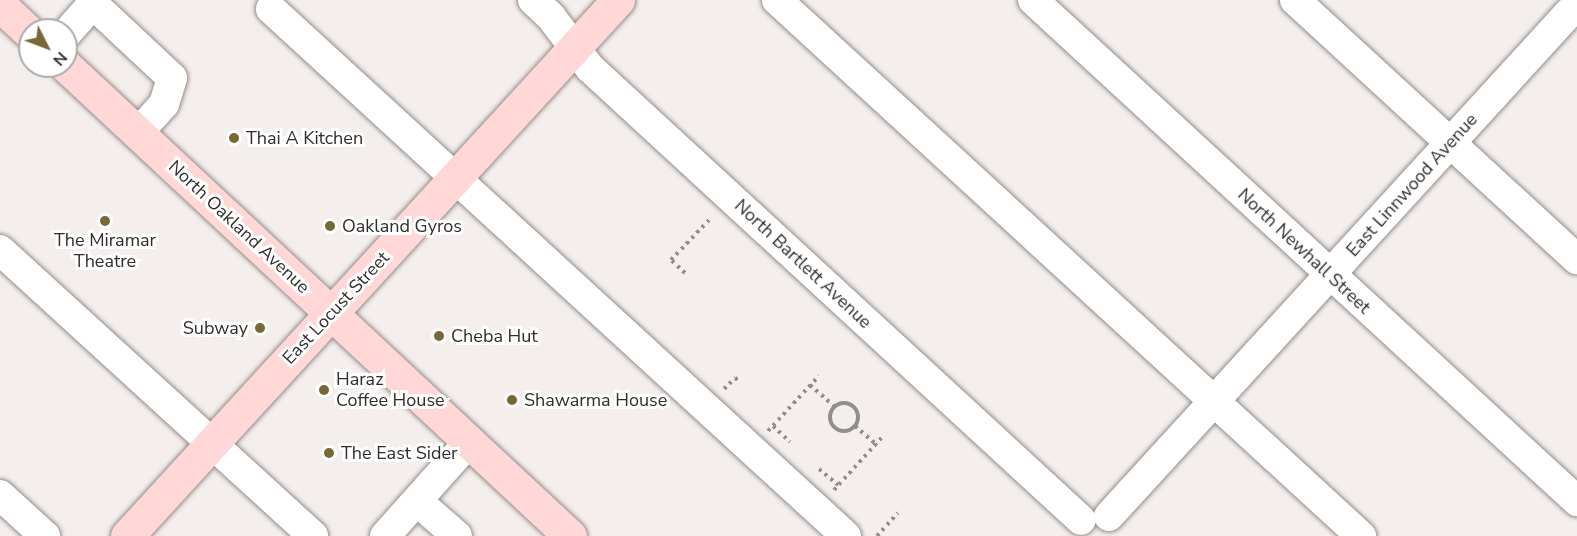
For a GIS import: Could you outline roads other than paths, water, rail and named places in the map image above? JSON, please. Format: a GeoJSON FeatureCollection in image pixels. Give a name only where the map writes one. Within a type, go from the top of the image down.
{"type":"FeatureCollection","features":[{"type":"Feature","properties":{"kind":"main road","name":"East Locust Street"},"geometry":{"type":"LineString","coordinates":[[127,536],[618,0]]}},
{"type":"Feature","properties":{"kind":"main road"},"geometry":{"type":"LineString","coordinates":[[0,5],[18,22]]}},
{"type":"Feature","properties":{"kind":"main road","name":"North Oakland Avenue"},"geometry":{"type":"LineString","coordinates":[[78,77],[469,442],[556,532]]}},
{"type":"Feature","properties":{"kind":"street","name":"North Bartlett Avenue"},"geometry":{"type":"LineString","coordinates":[[533,0],[551,17],[590,68],[1096,527]]}},
{"type":"Feature","properties":{"kind":"street"},"geometry":{"type":"LineString","coordinates":[[777,0],[1361,536]]}},
{"type":"Feature","properties":{"kind":"street","name":"North Newhall Street"},"geometry":{"type":"LineString","coordinates":[[1033,0],[1577,501]]}},
{"type":"Feature","properties":{"kind":"street"},"geometry":{"type":"LineString","coordinates":[[1295,0],[1577,260]]}},
{"type":"Feature","properties":{"kind":"street"},"geometry":{"type":"LineString","coordinates":[[78,20],[94,2],[172,78],[164,104],[138,133]]}},
{"type":"Feature","properties":{"kind":"street"},"geometry":{"type":"LineString","coordinates":[[271,9],[846,536]]}},
{"type":"Feature","properties":{"kind":"street","name":"East Linnwood Avenue"},"geometry":{"type":"LineString","coordinates":[[1096,527],[1330,275],[1567,11]]}},
{"type":"Feature","properties":{"kind":"street"},"geometry":{"type":"LineString","coordinates":[[0,250],[313,536]]}},
{"type":"Feature","properties":{"kind":"street"},"geometry":{"type":"LineString","coordinates":[[385,536],[469,442]]}},
{"type":"Feature","properties":{"kind":"street"},"geometry":{"type":"LineString","coordinates":[[0,495],[45,536]]}},
{"type":"Feature","properties":{"kind":"street"},"geometry":{"type":"LineString","coordinates":[[417,501],[457,536]]}},
{"type":"Feature","properties":{"kind":"place","name":"Thai A Kitchen"},"geometry":{"type":"Point","coordinates":[234,138]}},
{"type":"Feature","properties":{"kind":"place","name":"The Miramar Theatre"},"geometry":{"type":"Point","coordinates":[105,221]}},
{"type":"Feature","properties":{"kind":"place","name":"Oakland Gyros"},"geometry":{"type":"Point","coordinates":[330,226]}},
{"type":"Feature","properties":{"kind":"place","name":"Subway"},"geometry":{"type":"Point","coordinates":[260,328]}},
{"type":"Feature","properties":{"kind":"place","name":"Cheba Hut"},"geometry":{"type":"Point","coordinates":[439,336]}},
{"type":"Feature","properties":{"kind":"place","name":"Haraz Coffee House"},"geometry":{"type":"Point","coordinates":[324,390]}},
{"type":"Feature","properties":{"kind":"place","name":"Shawarma House"},"geometry":{"type":"Point","coordinates":[512,400]}},
{"type":"Feature","properties":{"kind":"place","name":"The East Sider"},"geometry":{"type":"Point","coordinates":[329,453]}}]}
